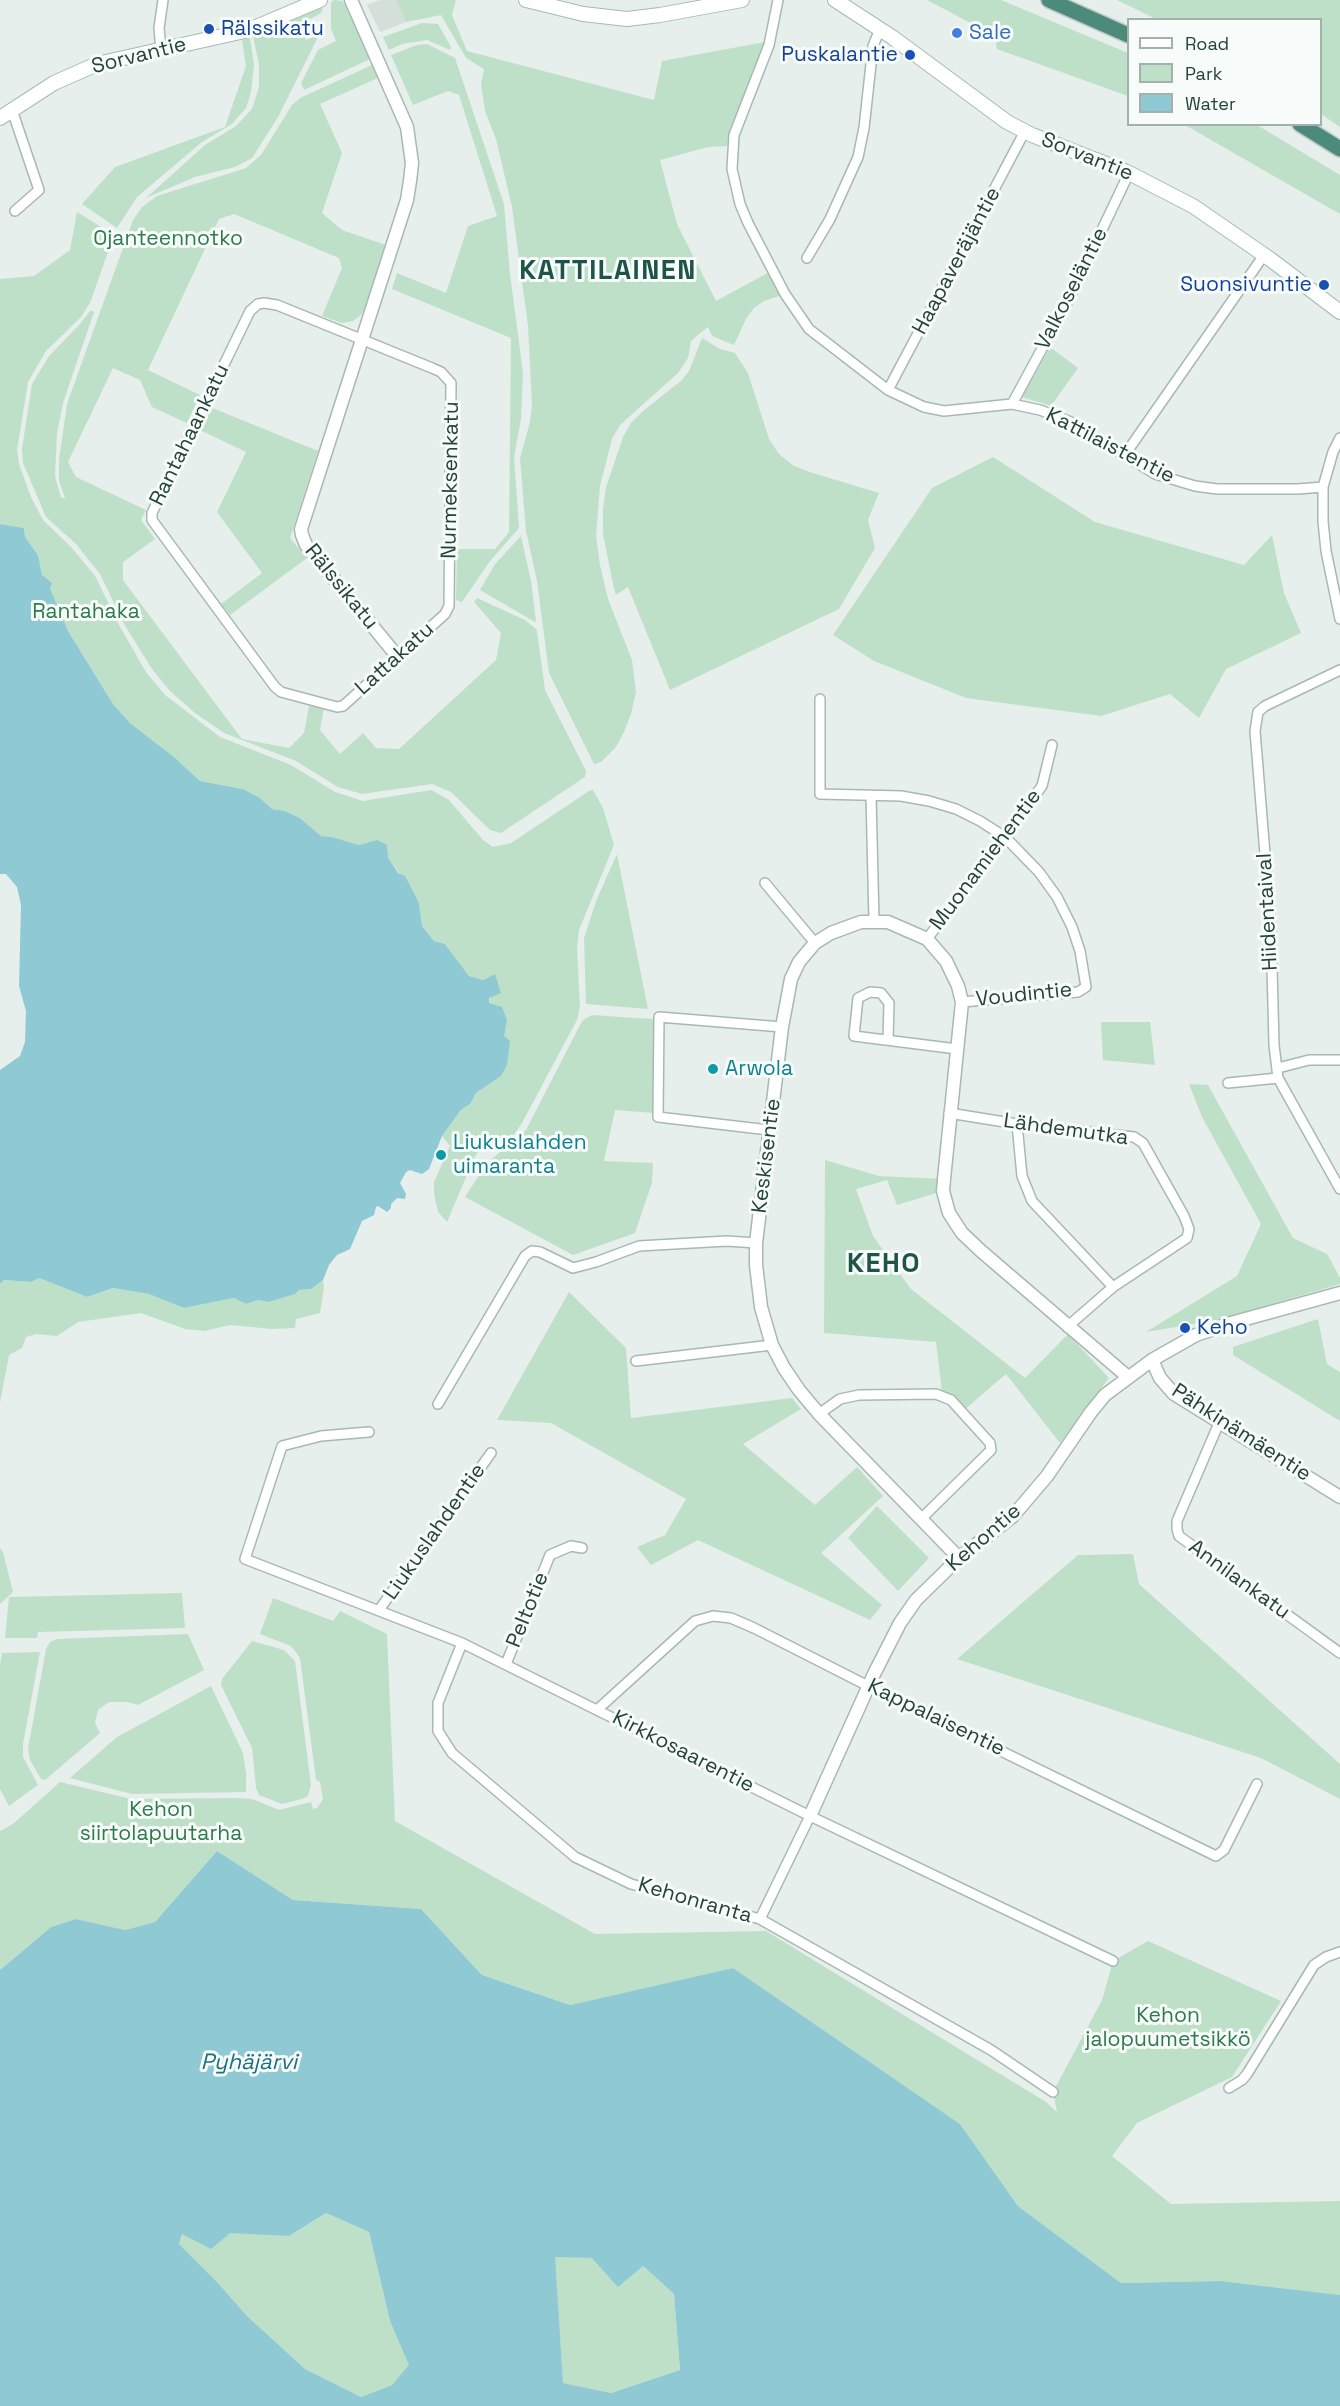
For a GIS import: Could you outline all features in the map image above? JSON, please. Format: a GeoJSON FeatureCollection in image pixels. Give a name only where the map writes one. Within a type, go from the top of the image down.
{"type":"FeatureCollection","features":[{"type":"Feature","properties":{"kind":"highway"},"geometry":{"type":"LineString","coordinates":[[1049,0],[1127,35]]}},
{"type":"Feature","properties":{"kind":"highway"},"geometry":{"type":"LineString","coordinates":[[1303,126],[1340,149]]}},
{"type":"Feature","properties":{"kind":"main road","name":"Sorvantie"},"geometry":{"type":"LineString","coordinates":[[0,118],[54,83],[87,68],[113,59],[249,30],[320,0]]}},
{"type":"Feature","properties":{"kind":"main road"},"geometry":{"type":"LineString","coordinates":[[526,0],[583,14],[627,19],[742,0]]}},
{"type":"Feature","properties":{"kind":"main road","name":"Sorvantie"},"geometry":{"type":"LineString","coordinates":[[835,0],[880,29],[993,112],[1025,131],[1129,173],[1193,206],[1340,312]]}},
{"type":"Feature","properties":{"kind":"street"},"geometry":{"type":"LineString","coordinates":[[161,50],[159,28],[163,0]]}},
{"type":"Feature","properties":{"kind":"street","name":"Rälssikatu"},"geometry":{"type":"LineString","coordinates":[[351,0],[400,109],[406,127],[412,163],[407,200],[301,529],[306,545],[397,656]]}},
{"type":"Feature","properties":{"kind":"street","name":"Kattilaistentie"},"geometry":{"type":"LineString","coordinates":[[778,0],[769,45],[734,135],[732,168],[737,195],[748,223],[785,294],[809,329],[888,390],[907,400],[944,411],[1012,404],[1041,410],[1071,422],[1155,474],[1195,486],[1217,489],[1323,487]]}},
{"type":"Feature","properties":{"kind":"street"},"geometry":{"type":"LineString","coordinates":[[807,258],[830,219],[858,157],[864,128],[873,45],[880,29]]}},
{"type":"Feature","properties":{"kind":"street"},"geometry":{"type":"LineString","coordinates":[[12,110],[39,190],[15,211]]}},
{"type":"Feature","properties":{"kind":"street","name":"Haapaveräjäntie"},"geometry":{"type":"LineString","coordinates":[[888,390],[1025,131]]}},
{"type":"Feature","properties":{"kind":"street","name":"Valkoseläntie"},"geometry":{"type":"LineString","coordinates":[[1012,404],[1071,294],[1129,173]]}},
{"type":"Feature","properties":{"kind":"street"},"geometry":{"type":"LineString","coordinates":[[1124,456],[1264,255]]}},
{"type":"Feature","properties":{"kind":"street","name":"Rantahaankatu"},"geometry":{"type":"LineString","coordinates":[[337,707],[281,692],[275,687],[152,520],[152,513],[253,307],[264,303],[277,305],[363,338]]}},
{"type":"Feature","properties":{"kind":"street","name":"Nurmeksenkatu"},"geometry":{"type":"LineString","coordinates":[[363,338],[441,372],[450,383],[448,606]]}},
{"type":"Feature","properties":{"kind":"street"},"geometry":{"type":"LineString","coordinates":[[1340,438],[1323,487],[1326,551],[1340,620]]}},
{"type":"Feature","properties":{"kind":"street","name":"Lattakatu"},"geometry":{"type":"LineString","coordinates":[[337,707],[343,706],[445,614],[448,606]]}},
{"type":"Feature","properties":{"kind":"street","name":"Hiidentaival"},"geometry":{"type":"LineString","coordinates":[[1340,670],[1272,701],[1258,712],[1255,731],[1270,928],[1274,1045],[1278,1073],[1340,1189]]}},
{"type":"Feature","properties":{"kind":"street"},"geometry":{"type":"LineString","coordinates":[[820,699],[820,794],[901,796],[947,806],[980,821],[1005,837]]}},
{"type":"Feature","properties":{"kind":"street","name":"Muonamiehentie"},"geometry":{"type":"LineString","coordinates":[[927,939],[1042,786],[1052,745]]}},
{"type":"Feature","properties":{"kind":"street"},"geometry":{"type":"LineString","coordinates":[[872,795],[874,921]]}},
{"type":"Feature","properties":{"kind":"street","name":"Voudintie"},"geometry":{"type":"LineString","coordinates":[[962,1002],[1078,992],[1086,987],[1080,951],[1057,897],[1039,872],[1005,837]]}},
{"type":"Feature","properties":{"kind":"street"},"geometry":{"type":"LineString","coordinates":[[765,883],[815,943]]}},
{"type":"Feature","properties":{"kind":"street","name":"Keskisentie"},"geometry":{"type":"LineString","coordinates":[[959,1558],[819,1414],[784,1368],[772,1345],[757,1288],[756,1242],[782,1027],[791,980],[799,962],[815,943],[849,926],[874,921],[901,926],[927,939],[946,961],[962,1002],[949,1113],[943,1191],[946,1204],[955,1223],[981,1251],[1128,1377]]}},
{"type":"Feature","properties":{"kind":"street"},"geometry":{"type":"LineString","coordinates":[[888,1040],[889,1003],[881,993],[870,992],[858,998],[854,1036],[957,1049]]}},
{"type":"Feature","properties":{"kind":"street"},"geometry":{"type":"LineString","coordinates":[[769,1130],[658,1118],[659,1017],[782,1027]]}},
{"type":"Feature","properties":{"kind":"street"},"geometry":{"type":"LineString","coordinates":[[1227,1083],[1278,1073],[1309,1060],[1340,1060]]}},
{"type":"Feature","properties":{"kind":"street","name":"Lähdemutka"},"geometry":{"type":"LineString","coordinates":[[949,1113],[1017,1124],[1134,1137],[1143,1143],[1184,1216],[1189,1229],[1188,1238],[1113,1287],[1067,1327]]}},
{"type":"Feature","properties":{"kind":"street"},"geometry":{"type":"LineString","coordinates":[[1017,1124],[1022,1176],[1032,1202],[1113,1287]]}},
{"type":"Feature","properties":{"kind":"street"},"geometry":{"type":"LineString","coordinates":[[438,1404],[525,1256],[532,1251],[540,1252],[573,1268],[639,1246],[727,1241],[756,1242]]}},
{"type":"Feature","properties":{"kind":"street","name":"Kehontie"},"geometry":{"type":"LineString","coordinates":[[760,1919],[900,1623],[916,1600],[959,1558],[1013,1516],[1047,1476],[1105,1395],[1178,1344],[1211,1330],[1340,1293]]}},
{"type":"Feature","properties":{"kind":"street"},"geometry":{"type":"LineString","coordinates":[[636,1361],[772,1345]]}},
{"type":"Feature","properties":{"kind":"street","name":"Pähkinämäentie"},"geometry":{"type":"LineString","coordinates":[[1152,1360],[1160,1378],[1174,1394],[1340,1497]]}},
{"type":"Feature","properties":{"kind":"street"},"geometry":{"type":"LineString","coordinates":[[819,1414],[840,1399],[859,1395],[936,1394],[951,1400],[990,1443],[991,1450],[922,1518]]}},
{"type":"Feature","properties":{"kind":"street","name":"Annilankatu"},"geometry":{"type":"LineString","coordinates":[[1219,1423],[1178,1521],[1179,1536],[1340,1653]]}},
{"type":"Feature","properties":{"kind":"street","name":"Kirkkosaarentie"},"geometry":{"type":"LineString","coordinates":[[369,1432],[321,1436],[282,1446],[246,1559],[462,1643],[810,1816],[1113,1961]]}},
{"type":"Feature","properties":{"kind":"street","name":"Liukuslahdentie"},"geometry":{"type":"LineString","coordinates":[[379,1610],[491,1453]]}},
{"type":"Feature","properties":{"kind":"street","name":"Peltotie"},"geometry":{"type":"LineString","coordinates":[[506,1664],[550,1555],[571,1546],[582,1548]]}},
{"type":"Feature","properties":{"kind":"street","name":"Kappalaisentie"},"geometry":{"type":"LineString","coordinates":[[598,1709],[695,1621],[713,1616],[731,1618],[1216,1856],[1224,1850],[1257,1784]]}},
{"type":"Feature","properties":{"kind":"street","name":"Kehonranta"},"geometry":{"type":"LineString","coordinates":[[462,1643],[438,1703],[436,1716],[438,1731],[452,1753],[575,1857],[631,1884],[760,1919],[991,2050],[1053,2092]]}},
{"type":"Feature","properties":{"kind":"street"},"geometry":{"type":"LineString","coordinates":[[1229,2088],[1247,2074],[1310,1970],[1319,1961],[1340,1952]]}},
{"type":"Feature","properties":{"kind":"shaded area"},"geometry":{"type":"Polygon","coordinates":[[[380,0],[396,0],[406,22],[380,32],[367,5],[380,0]]]}},
{"type":"Feature","properties":{"kind":"green space"},"geometry":{"type":"Polygon","coordinates":[[[396,0],[456,0],[452,15],[467,51],[654,100],[662,61],[765,42],[727,146],[708,147],[660,160],[677,224],[716,301],[773,270],[785,294],[764,301],[754,308],[746,319],[734,345],[712,336],[708,327],[700,333],[691,341],[688,358],[678,373],[620,425],[612,439],[600,486],[596,536],[608,599],[632,660],[636,692],[631,714],[616,747],[601,762],[594,764],[549,673],[537,581],[526,531],[520,458],[530,422],[532,404],[528,326],[512,207],[496,139],[485,111],[481,84],[484,69],[466,58],[441,15],[406,22],[396,0]]]}},
{"type":"Feature","properties":{"kind":"green space"},"geometry":{"type":"Polygon","coordinates":[[[927,0],[1001,0],[1127,53],[1127,96],[997,49],[995,36],[927,0]]]}},
{"type":"Feature","properties":{"kind":"green space"},"geometry":{"type":"Polygon","coordinates":[[[1117,0],[1340,0],[1340,127],[1322,115],[1322,18],[1154,18],[1117,0]]]}},
{"type":"Feature","properties":{"kind":"green space"},"geometry":{"type":"Polygon","coordinates":[[[342,1],[346,6],[370,59],[304,90],[301,83],[318,50],[336,41],[331,29],[331,2],[342,1]]]}},
{"type":"Feature","properties":{"kind":"green space"},"geometry":{"type":"Polygon","coordinates":[[[320,6],[323,10],[321,13],[300,25],[306,40],[318,37],[278,117],[252,158],[235,167],[195,177],[146,198],[205,145],[236,126],[252,109],[259,87],[259,64],[253,37],[320,6]]]}},
{"type":"Feature","properties":{"kind":"green space"},"geometry":{"type":"Polygon","coordinates":[[[422,23],[438,24],[451,47],[450,50],[427,40],[402,44],[389,50],[383,37],[422,23]]]}},
{"type":"Feature","properties":{"kind":"green space"},"geometry":{"type":"Polygon","coordinates":[[[250,38],[254,65],[251,92],[246,108],[232,124],[202,142],[137,197],[117,228],[82,204],[115,167],[225,127],[246,66],[242,40],[250,38]]]}},
{"type":"Feature","properties":{"kind":"green space"},"geometry":{"type":"Polygon","coordinates":[[[427,44],[455,58],[504,204],[510,274],[523,373],[521,419],[514,457],[519,528],[490,561],[462,602],[456,600],[457,549],[495,549],[509,532],[511,338],[392,289],[397,273],[446,293],[468,226],[497,216],[459,95],[448,91],[413,105],[391,55],[417,45],[427,44]]]}},
{"type":"Feature","properties":{"kind":"green space","name":"Ojanteennotko"},"geometry":{"type":"Polygon","coordinates":[[[372,65],[378,78],[320,104],[342,153],[322,213],[342,230],[386,245],[365,309],[360,316],[353,321],[342,323],[322,316],[342,268],[339,258],[234,214],[219,219],[148,370],[200,395],[187,423],[152,407],[140,380],[113,368],[68,462],[76,477],[146,510],[141,520],[155,539],[123,562],[123,580],[242,739],[289,748],[304,733],[309,706],[324,708],[320,730],[340,754],[363,733],[376,748],[399,749],[496,660],[501,633],[474,602],[477,598],[525,620],[535,628],[545,690],[586,771],[585,777],[501,833],[490,830],[451,792],[432,784],[362,794],[338,787],[296,761],[224,733],[195,713],[170,691],[152,669],[124,624],[100,574],[76,544],[46,517],[23,463],[22,449],[32,384],[49,356],[91,310],[94,312],[63,403],[57,433],[55,476],[61,498],[65,498],[59,481],[59,460],[67,404],[133,220],[142,207],[157,196],[246,168],[261,155],[292,105],[300,98],[372,65]]]}},
{"type":"Feature","properties":{"kind":"green space"},"geometry":{"type":"Polygon","coordinates":[[[1187,126],[1259,126],[1340,175],[1340,214],[1187,126]]]}},
{"type":"Feature","properties":{"kind":"green space","name":"Rantahaka"},"geometry":{"type":"Polygon","coordinates":[[[77,212],[114,235],[90,303],[81,317],[46,351],[28,382],[17,450],[19,464],[31,497],[43,520],[71,547],[95,576],[146,672],[165,695],[220,737],[291,765],[335,792],[363,801],[431,790],[449,800],[483,840],[493,847],[511,843],[589,791],[593,790],[603,808],[614,845],[579,930],[577,949],[580,1006],[577,1020],[513,1136],[504,1141],[484,1144],[475,1156],[447,1222],[438,1212],[434,1194],[434,1182],[450,1146],[442,1136],[461,1110],[471,1103],[476,1093],[501,1076],[503,1037],[489,1003],[495,974],[483,980],[469,976],[445,944],[434,941],[422,926],[419,903],[377,840],[359,845],[321,836],[300,818],[285,811],[272,809],[260,798],[243,789],[200,781],[174,757],[130,723],[113,704],[68,631],[42,576],[38,555],[25,537],[24,528],[0,524],[0,279],[34,276],[70,250],[77,212]]]}},
{"type":"Feature","properties":{"kind":"green space"},"geometry":{"type":"Polygon","coordinates":[[[702,338],[720,349],[735,353],[748,373],[769,439],[779,454],[794,466],[879,493],[868,520],[875,548],[839,609],[670,690],[628,587],[616,595],[603,534],[603,509],[606,487],[623,437],[631,423],[682,380],[689,371],[702,338]]]}},
{"type":"Feature","properties":{"kind":"green space"},"geometry":{"type":"Polygon","coordinates":[[[1050,347],[1078,368],[1051,406],[1022,397],[1050,347]]]}},
{"type":"Feature","properties":{"kind":"green space"},"geometry":{"type":"Polygon","coordinates":[[[210,407],[318,451],[290,538],[307,558],[230,615],[221,604],[262,573],[217,512],[246,452],[200,430],[210,407]]]}},
{"type":"Feature","properties":{"kind":"green space"},"geometry":{"type":"Polygon","coordinates":[[[993,457],[1095,522],[1244,565],[1272,535],[1284,593],[1301,633],[1226,669],[1199,718],[1170,694],[1101,716],[966,698],[874,661],[833,635],[932,488],[993,457]]]}},
{"type":"Feature","properties":{"kind":"green space"},"geometry":{"type":"Polygon","coordinates":[[[521,536],[531,581],[535,622],[480,590],[495,564],[521,536]]]}},
{"type":"Feature","properties":{"kind":"green space"},"geometry":{"type":"Polygon","coordinates":[[[617,854],[648,1009],[586,1004],[584,938],[596,901],[617,854]]]}},
{"type":"Feature","properties":{"kind":"green space"},"geometry":{"type":"Polygon","coordinates":[[[592,1015],[653,1019],[653,1113],[615,1110],[604,1161],[653,1163],[652,1183],[635,1233],[573,1255],[465,1197],[486,1164],[526,1130],[580,1025],[583,1020],[592,1015]]]}},
{"type":"Feature","properties":{"kind":"green space"},"geometry":{"type":"Polygon","coordinates":[[[1101,1022],[1150,1022],[1155,1065],[1103,1060],[1101,1022]]]}},
{"type":"Feature","properties":{"kind":"green space"},"geometry":{"type":"Polygon","coordinates":[[[1189,1084],[1208,1085],[1293,1238],[1327,1254],[1340,1278],[1340,1284],[1217,1320],[1146,1332],[1237,1276],[1261,1224],[1202,1117],[1189,1084]]]}},
{"type":"Feature","properties":{"kind":"green space"},"geometry":{"type":"Polygon","coordinates":[[[825,1160],[879,1176],[944,1179],[943,1191],[897,1205],[887,1180],[856,1189],[873,1236],[911,1289],[1025,1378],[1068,1334],[1109,1378],[1060,1443],[1006,1374],[964,1410],[942,1392],[936,1342],[824,1333],[825,1160]]]}},
{"type":"Feature","properties":{"kind":"green space"},"geometry":{"type":"Polygon","coordinates":[[[39,1278],[87,1297],[113,1288],[149,1294],[184,1308],[234,1298],[246,1304],[258,1300],[268,1302],[299,1290],[311,1289],[323,1280],[324,1287],[320,1313],[296,1319],[295,1328],[272,1329],[230,1325],[204,1331],[185,1329],[141,1313],[78,1322],[57,1336],[36,1334],[26,1337],[22,1348],[9,1355],[0,1403],[0,1284],[4,1280],[31,1282],[39,1278]]]}},
{"type":"Feature","properties":{"kind":"green space"},"geometry":{"type":"Polygon","coordinates":[[[569,1292],[626,1348],[631,1418],[792,1398],[801,1409],[743,1444],[815,1505],[857,1467],[883,1496],[821,1553],[882,1605],[870,1620],[698,1540],[651,1565],[637,1547],[665,1535],[686,1499],[551,1423],[497,1420],[569,1292]]]}},
{"type":"Feature","properties":{"kind":"green space"},"geometry":{"type":"Polygon","coordinates":[[[1318,1319],[1327,1364],[1340,1372],[1340,1421],[1233,1355],[1233,1347],[1318,1319]]]}},
{"type":"Feature","properties":{"kind":"green space"},"geometry":{"type":"Polygon","coordinates":[[[877,1506],[929,1558],[898,1591],[848,1538],[877,1506]]]}},
{"type":"Feature","properties":{"kind":"green space"},"geometry":{"type":"Polygon","coordinates":[[[0,1548],[13,1592],[0,1604],[0,1548]]]}},
{"type":"Feature","properties":{"kind":"green space"},"geometry":{"type":"Polygon","coordinates":[[[1133,1554],[1139,1584],[1340,1764],[1340,1799],[1261,1758],[957,1659],[1078,1555],[1133,1554]]]}},
{"type":"Feature","properties":{"kind":"green space"},"geometry":{"type":"Polygon","coordinates":[[[182,1593],[185,1628],[38,1632],[37,1638],[5,1638],[9,1597],[182,1593]]]}},
{"type":"Feature","properties":{"kind":"green space","name":"Kehon jalopuumetsikkö"},"geometry":{"type":"Polygon","coordinates":[[[273,1598],[333,1621],[340,1611],[387,1634],[395,1821],[595,1934],[766,1931],[1046,2102],[1057,2112],[1053,2092],[1102,2000],[1113,1961],[1148,1941],[1281,2001],[1232,2077],[1137,2123],[1112,2156],[1171,2204],[1340,2201],[1340,2295],[1221,2281],[1121,2283],[1018,2206],[960,2124],[733,1968],[570,2005],[482,1975],[421,1909],[293,1900],[217,1851],[155,1922],[125,1930],[76,1919],[51,1927],[0,1970],[0,1831],[13,1824],[60,1782],[131,1799],[239,1798],[252,1799],[279,1810],[311,1802],[313,1809],[317,1808],[323,1799],[320,1782],[316,1780],[300,1658],[291,1646],[260,1634],[273,1598]]]}},
{"type":"Feature","properties":{"kind":"green space"},"geometry":{"type":"Polygon","coordinates":[[[188,1634],[204,1670],[138,1705],[127,1702],[109,1702],[98,1710],[95,1723],[100,1733],[45,1780],[41,1779],[30,1760],[28,1749],[46,1649],[50,1642],[57,1639],[188,1634]]]}},
{"type":"Feature","properties":{"kind":"green space","name":"Kehon siirtolapuutarha"},"geometry":{"type":"Polygon","coordinates":[[[252,1641],[284,1650],[295,1661],[311,1785],[308,1796],[282,1804],[259,1795],[256,1788],[252,1748],[221,1685],[222,1679],[252,1641]]]}},
{"type":"Feature","properties":{"kind":"green space"},"geometry":{"type":"Polygon","coordinates":[[[40,1652],[23,1744],[23,1757],[38,1785],[9,1806],[0,1789],[0,1665],[2,1653],[40,1652]]]}},
{"type":"Feature","properties":{"kind":"green space","name":"Kehon siirtolapuutarha"},"geometry":{"type":"Polygon","coordinates":[[[211,1686],[243,1753],[246,1792],[132,1794],[70,1778],[117,1737],[211,1686]]]}},
{"type":"Feature","properties":{"kind":"green space"},"geometry":{"type":"Polygon","coordinates":[[[326,2213],[369,2232],[390,2321],[410,2365],[392,2385],[361,2397],[305,2369],[247,2316],[179,2244],[182,2234],[230,2232],[289,2236],[326,2213]]]}},
{"type":"Feature","properties":{"kind":"green space"},"geometry":{"type":"Polygon","coordinates":[[[554,2256],[593,2258],[643,2266],[674,2294],[680,2370],[611,2393],[563,2383],[554,2256]]]}},
{"type":"Feature","properties":{"kind":"water"},"geometry":{"type":"Polygon","coordinates":[[[0,524],[24,528],[25,537],[38,555],[42,575],[52,583],[50,589],[68,631],[113,704],[130,723],[174,757],[200,781],[243,789],[260,798],[272,809],[285,811],[300,818],[321,836],[359,845],[377,840],[387,845],[388,857],[398,873],[405,876],[419,903],[422,926],[434,941],[445,944],[469,976],[483,980],[495,974],[501,993],[489,998],[489,1003],[502,1007],[507,1020],[504,1036],[510,1041],[507,1065],[501,1076],[476,1093],[471,1103],[461,1110],[442,1136],[429,1169],[422,1174],[410,1170],[406,1172],[400,1183],[406,1194],[405,1199],[397,1198],[387,1212],[376,1207],[374,1215],[362,1221],[350,1249],[337,1255],[329,1265],[323,1280],[311,1289],[299,1290],[295,1294],[268,1302],[258,1300],[246,1304],[234,1298],[184,1308],[149,1294],[113,1288],[87,1297],[39,1278],[31,1282],[4,1280],[0,1284],[0,1070],[20,1056],[25,1042],[26,1011],[19,986],[21,905],[17,887],[6,874],[0,874],[0,524]]]}},
{"type":"Feature","properties":{"kind":"water","name":"Pyhäjärvi"},"geometry":{"type":"Polygon","coordinates":[[[217,1851],[293,1900],[421,1909],[482,1975],[570,2005],[733,1968],[960,2124],[1018,2206],[1121,2283],[1221,2281],[1340,2295],[1340,2406],[0,2406],[0,1970],[51,1927],[76,1919],[125,1930],[155,1922],[217,1851]],[[326,2213],[289,2236],[230,2233],[211,2249],[182,2234],[179,2244],[247,2316],[305,2369],[361,2397],[392,2385],[409,2365],[390,2321],[369,2232],[326,2213]],[[555,2257],[563,2383],[611,2393],[680,2370],[674,2294],[643,2266],[618,2287],[592,2258],[555,2257]]]}},
{"type":"Feature","properties":{"kind":"place","name":"Rälssikatu"},"geometry":{"type":"Point","coordinates":[209,29]}},
{"type":"Feature","properties":{"kind":"place","name":"Sale"},"geometry":{"type":"Point","coordinates":[957,33]}},
{"type":"Feature","properties":{"kind":"place","name":"Puskalantie"},"geometry":{"type":"Point","coordinates":[910,55]}},
{"type":"Feature","properties":{"kind":"place","name":"Suonsivuntie"},"geometry":{"type":"Point","coordinates":[1324,285]}},
{"type":"Feature","properties":{"kind":"place","name":"Arwola"},"geometry":{"type":"Point","coordinates":[713,1069]}},
{"type":"Feature","properties":{"kind":"place","name":"Liukuslahden uimaranta"},"geometry":{"type":"Point","coordinates":[441,1155]}},
{"type":"Feature","properties":{"kind":"place","name":"Keho"},"geometry":{"type":"Point","coordinates":[1185,1328]}},
{"type":"Feature","properties":{"kind":"district","name":"KATTILAINEN"},"geometry":{"type":"Point","coordinates":[608,272]}},
{"type":"Feature","properties":{"kind":"district","name":"KEHO"},"geometry":{"type":"Point","coordinates":[884,1265]}}]}
